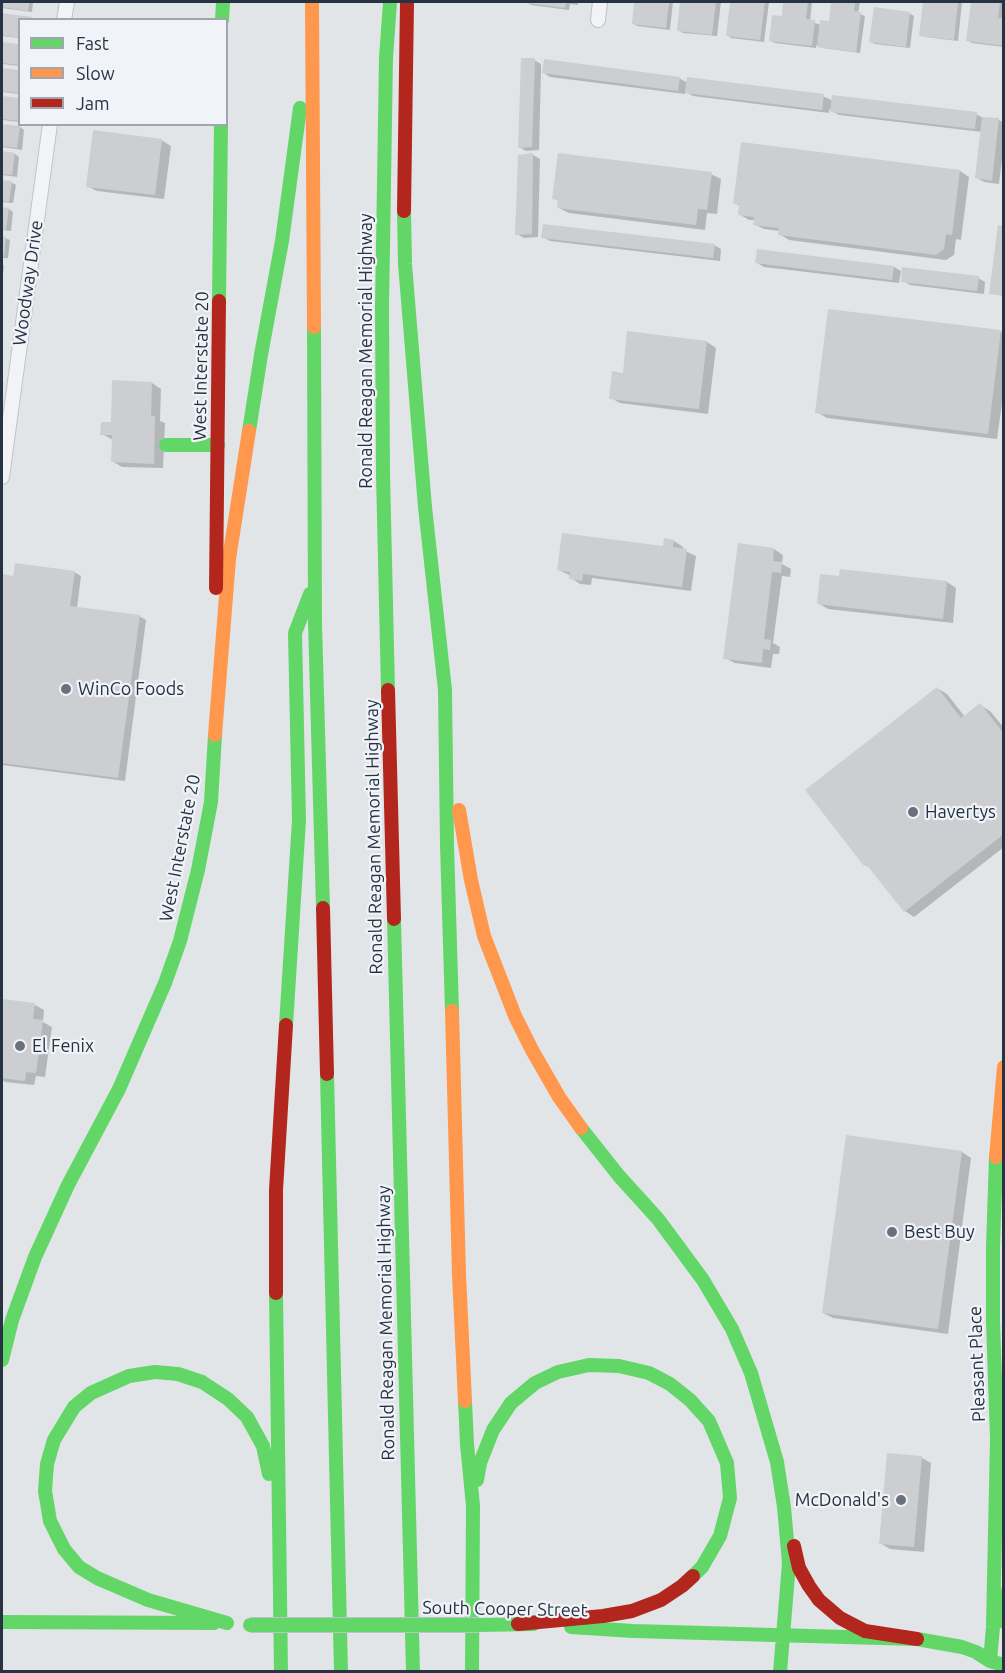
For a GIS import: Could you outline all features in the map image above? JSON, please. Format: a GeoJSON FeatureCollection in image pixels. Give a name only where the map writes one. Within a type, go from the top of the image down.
{"type":"FeatureCollection","features":[{"type":"Feature","properties":{"kind":"main road"},"geometry":{"type":"LineString","coordinates":[[222,18],[223,2]]}},
{"type":"Feature","properties":{"kind":"main road"},"geometry":{"type":"LineString","coordinates":[[312,2],[315,581],[341,1671]]}},
{"type":"Feature","properties":{"kind":"main road","name":"Ronald Reagan Memorial Highway"},"geometry":{"type":"LineString","coordinates":[[390,2],[386,58],[382,296],[383,474],[413,1671]]}},
{"type":"Feature","properties":{"kind":"main road"},"geometry":{"type":"LineString","coordinates":[[407,2],[405,264],[425,507],[459,814],[471,880],[484,936],[511,1007],[532,1050],[559,1097],[581,1128],[619,1176],[658,1219],[703,1280],[732,1329],[751,1373],[777,1462],[784,1506],[789,1563],[780,1671]]}},
{"type":"Feature","properties":{"kind":"main road"},"geometry":{"type":"LineString","coordinates":[[215,735],[231,541],[282,241],[311,19]]}},
{"type":"Feature","properties":{"kind":"main road","name":"West Interstate 20"},"geometry":{"type":"LineString","coordinates":[[2,1360],[12,1320],[35,1257],[68,1185],[119,1089],[165,983],[180,941],[198,870],[211,802],[215,735],[221,126]]}},
{"type":"Feature","properties":{"kind":"main road"},"geometry":{"type":"LineString","coordinates":[[166,445],[218,445]]}},
{"type":"Feature","properties":{"kind":"main road"},"geometry":{"type":"LineString","coordinates":[[281,1671],[276,1190],[298,820],[295,633],[315,581]]}},
{"type":"Feature","properties":{"kind":"main road"},"geometry":{"type":"LineString","coordinates":[[445,690],[459,1264],[467,1444],[473,1506],[472,1671]]}},
{"type":"Feature","properties":{"kind":"main road","name":"Pleasant Place"},"geometry":{"type":"LineString","coordinates":[[992,1666],[997,1438],[993,1247],[996,1154],[1004,1067]]}},
{"type":"Feature","properties":{"kind":"main road"},"geometry":{"type":"LineString","coordinates":[[473,1506],[480,1462],[493,1430],[512,1403],[535,1383],[558,1372],[589,1365],[619,1366],[649,1373],[670,1384],[690,1400],[709,1421],[727,1463],[730,1498],[720,1536],[702,1567],[682,1586],[661,1600],[632,1611],[518,1624]]}},
{"type":"Feature","properties":{"kind":"main road"},"geometry":{"type":"LineString","coordinates":[[227,1623],[148,1600],[118,1588],[79,1567],[64,1550],[51,1521],[45,1491],[47,1464],[54,1440],[74,1407],[91,1393],[106,1385],[129,1376],[155,1372],[178,1374],[202,1382],[228,1399],[247,1417],[263,1446],[273,1491],[280,1560]]}},
{"type":"Feature","properties":{"kind":"main road"},"geometry":{"type":"LineString","coordinates":[[784,1506],[799,1568],[819,1600],[840,1618],[866,1631],[917,1639]]}},
{"type":"Feature","properties":{"kind":"main road"},"geometry":{"type":"LineString","coordinates":[[994,1587],[999,1612],[1004,1622]]}},
{"type":"Feature","properties":{"kind":"main road","name":"South Cooper Street"},"geometry":{"type":"LineString","coordinates":[[2,1623],[518,1624],[633,1631],[917,1639],[962,1647],[976,1652],[992,1666]]}},
{"type":"Feature","properties":{"kind":"street"},"geometry":{"type":"LineString","coordinates":[[64,18],[67,2]]}},
{"type":"Feature","properties":{"kind":"street"},"geometry":{"type":"LineString","coordinates":[[598,20],[600,2]]}},
{"type":"Feature","properties":{"kind":"street","name":"Woodway Drive"},"geometry":{"type":"LineString","coordinates":[[2,477],[50,126]]}},
{"type":"Feature","properties":{"kind":"building"},"geometry":{"type":"Polygon","coordinates":[[[2,2],[29,2],[28,11],[2,7],[2,2]]]}},
{"type":"Feature","properties":{"kind":"building"},"geometry":{"type":"Polygon","coordinates":[[[525,2],[566,2],[565,8],[525,2]]]}},
{"type":"Feature","properties":{"kind":"building"},"geometry":{"type":"Polygon","coordinates":[[[634,2],[669,2],[666,28],[632,24],[634,2]]]}},
{"type":"Feature","properties":{"kind":"building"},"geometry":{"type":"Polygon","coordinates":[[[680,2],[716,2],[712,35],[677,31],[680,2]]]}},
{"type":"Feature","properties":{"kind":"building"},"geometry":{"type":"Polygon","coordinates":[[[730,2],[765,2],[760,40],[726,36],[730,2]]]}},
{"type":"Feature","properties":{"kind":"building"},"geometry":{"type":"Polygon","coordinates":[[[783,2],[808,2],[806,19],[815,20],[812,46],[769,41],[772,15],[782,16],[783,2]]]}},
{"type":"Feature","properties":{"kind":"building"},"geometry":{"type":"Polygon","coordinates":[[[831,2],[855,2],[854,11],[861,12],[856,52],[817,47],[820,20],[829,21],[831,2]]]}},
{"type":"Feature","properties":{"kind":"building"},"geometry":{"type":"Polygon","coordinates":[[[923,2],[958,2],[954,40],[919,36],[923,2]]]}},
{"type":"Feature","properties":{"kind":"building"},"geometry":{"type":"Polygon","coordinates":[[[971,2],[1000,2],[998,18],[1004,18],[1004,46],[966,41],[971,2]]]}},
{"type":"Feature","properties":{"kind":"building"},"geometry":{"type":"Polygon","coordinates":[[[874,7],[910,12],[906,47],[869,42],[874,7]]]}},
{"type":"Feature","properties":{"kind":"building"},"geometry":{"type":"Polygon","coordinates":[[[2,13],[32,17],[18,18],[18,38],[2,35],[2,13]]]}},
{"type":"Feature","properties":{"kind":"building"},"geometry":{"type":"Polygon","coordinates":[[[2,42],[18,44],[18,65],[2,63],[2,42]]]}},
{"type":"Feature","properties":{"kind":"building"},"geometry":{"type":"Polygon","coordinates":[[[521,58],[535,58],[532,147],[518,148],[521,58]]]}},
{"type":"Feature","properties":{"kind":"building"},"geometry":{"type":"Polygon","coordinates":[[[544,59],[680,77],[678,91],[542,73],[544,59]]]}},
{"type":"Feature","properties":{"kind":"building"},"geometry":{"type":"Polygon","coordinates":[[[2,68],[18,70],[18,93],[2,91],[2,68]]]}},
{"type":"Feature","properties":{"kind":"building"},"geometry":{"type":"Polygon","coordinates":[[[687,77],[824,94],[822,110],[685,93],[687,77]]]}},
{"type":"Feature","properties":{"kind":"building"},"geometry":{"type":"Polygon","coordinates":[[[832,95],[977,112],[975,129],[830,112],[832,95]]]}},
{"type":"Feature","properties":{"kind":"building"},"geometry":{"type":"Polygon","coordinates":[[[2,96],[18,98],[18,121],[2,119],[2,96]]]}},
{"type":"Feature","properties":{"kind":"building"},"geometry":{"type":"Polygon","coordinates":[[[982,117],[999,118],[992,181],[975,178],[982,117]]]}},
{"type":"Feature","properties":{"kind":"building"},"geometry":{"type":"Polygon","coordinates":[[[2,124],[20,126],[17,148],[2,146],[2,124]]]}},
{"type":"Feature","properties":{"kind":"building"},"geometry":{"type":"Polygon","coordinates":[[[93,130],[162,139],[155,195],[86,187],[93,130]]]}},
{"type":"Feature","properties":{"kind":"building"},"geometry":{"type":"Polygon","coordinates":[[[741,142],[960,170],[952,235],[946,234],[944,249],[936,255],[778,235],[779,228],[753,225],[754,217],[738,215],[739,204],[733,204],[741,142]]]}},
{"type":"Feature","properties":{"kind":"building"},"geometry":{"type":"Polygon","coordinates":[[[2,151],[15,153],[12,175],[2,174],[2,151]]]}},
{"type":"Feature","properties":{"kind":"building"},"geometry":{"type":"Polygon","coordinates":[[[533,153],[532,234],[515,235],[518,155],[533,153]]]}},
{"type":"Feature","properties":{"kind":"building"},"geometry":{"type":"Polygon","coordinates":[[[558,153],[712,172],[707,210],[698,209],[696,225],[557,208],[558,200],[552,199],[558,153]]]}},
{"type":"Feature","properties":{"kind":"building"},"geometry":{"type":"Polygon","coordinates":[[[2,180],[12,181],[9,202],[2,201],[2,180]]]}},
{"type":"Feature","properties":{"kind":"building"},"geometry":{"type":"Polygon","coordinates":[[[2,207],[9,208],[6,230],[2,229],[2,207]]]}},
{"type":"Feature","properties":{"kind":"building"},"geometry":{"type":"Polygon","coordinates":[[[543,224],[715,244],[713,258],[541,238],[543,224]]]}},
{"type":"Feature","properties":{"kind":"building"},"geometry":{"type":"Polygon","coordinates":[[[998,225],[1004,226],[1004,296],[989,294],[998,225]]]}},
{"type":"Feature","properties":{"kind":"building"},"geometry":{"type":"Polygon","coordinates":[[[2,236],[6,237],[4,257],[2,257],[2,236]]]}},
{"type":"Feature","properties":{"kind":"building"},"geometry":{"type":"Polygon","coordinates":[[[757,249],[894,266],[892,280],[755,263],[757,249]]]}},
{"type":"Feature","properties":{"kind":"building"},"geometry":{"type":"Polygon","coordinates":[[[902,267],[979,276],[977,291],[901,282],[902,267]]]}},
{"type":"Feature","properties":{"kind":"building"},"geometry":{"type":"Polygon","coordinates":[[[828,309],[1001,330],[988,434],[815,413],[828,309]]]}},
{"type":"Feature","properties":{"kind":"building"},"geometry":{"type":"Polygon","coordinates":[[[627,331],[707,341],[699,409],[609,399],[612,371],[623,373],[627,331]]]}},
{"type":"Feature","properties":{"kind":"building"},"geometry":{"type":"Polygon","coordinates":[[[112,380],[152,382],[151,416],[155,416],[154,464],[111,462],[112,435],[100,435],[101,422],[111,422],[112,380]]]}},
{"type":"Feature","properties":{"kind":"building"},"geometry":{"type":"Polygon","coordinates":[[[562,533],[663,546],[664,538],[674,540],[673,547],[687,549],[682,587],[583,574],[582,581],[569,579],[570,572],[557,570],[562,533]]]}},
{"type":"Feature","properties":{"kind":"building"},"geometry":{"type":"Polygon","coordinates":[[[738,543],[774,548],[773,561],[782,562],[781,573],[772,572],[764,639],[771,640],[770,650],[763,649],[762,663],[723,659],[738,543]]]}},
{"type":"Feature","properties":{"kind":"building","name":"WinCo Foods"},"geometry":{"type":"Polygon","coordinates":[[[15,563],[75,571],[70,606],[140,615],[118,778],[2,763],[2,574],[13,576],[15,563]]]}},
{"type":"Feature","properties":{"kind":"building"},"geometry":{"type":"Polygon","coordinates":[[[840,569],[947,581],[943,619],[817,604],[820,574],[839,576],[840,569]]]}},
{"type":"Feature","properties":{"kind":"building","name":"Havertys"},"geometry":{"type":"Polygon","coordinates":[[[937,687],[961,718],[980,703],[1004,734],[1004,834],[904,912],[866,864],[864,866],[805,790],[937,687]]]}},
{"type":"Feature","properties":{"kind":"building","name":"El Fenix"},"geometry":{"type":"Polygon","coordinates":[[[2,999],[35,1003],[33,1019],[43,1020],[36,1073],[26,1072],[25,1081],[2,1078],[2,999]]]}},
{"type":"Feature","properties":{"kind":"building","name":"Best Buy"},"geometry":{"type":"Polygon","coordinates":[[[846,1135],[962,1151],[938,1329],[822,1313],[846,1135]]]}},
{"type":"Feature","properties":{"kind":"building","name":"McDonald's"},"geometry":{"type":"Polygon","coordinates":[[[887,1453],[922,1456],[914,1547],[879,1544],[887,1453]]]}},
{"type":"Feature","properties":{"kind":"traffic: fast"},"geometry":{"type":"LineString","coordinates":[[222,18],[223,2]]}},
{"type":"Feature","properties":{"kind":"traffic: fast"},"geometry":{"type":"LineString","coordinates":[[388,690],[382,308],[386,58],[390,2]]}},
{"type":"Feature","properties":{"kind":"traffic: fast"},"geometry":{"type":"LineString","coordinates":[[249,431],[282,241],[300,108]]}},
{"type":"Feature","properties":{"kind":"traffic: fast"},"geometry":{"type":"LineString","coordinates":[[219,301],[221,126]]}},
{"type":"Feature","properties":{"kind":"traffic: fast"},"geometry":{"type":"LineString","coordinates":[[404,211],[405,264],[425,507],[445,690],[452,1011]]}},
{"type":"Feature","properties":{"kind":"traffic: fast"},"geometry":{"type":"LineString","coordinates":[[314,327],[315,623],[323,908]]}},
{"type":"Feature","properties":{"kind":"traffic: fast"},"geometry":{"type":"LineString","coordinates":[[166,445],[218,445]]}},
{"type":"Feature","properties":{"kind":"traffic: fast"},"geometry":{"type":"LineString","coordinates":[[286,1025],[299,820],[295,633],[310,594]]}},
{"type":"Feature","properties":{"kind":"traffic: fast"},"geometry":{"type":"LineString","coordinates":[[2,1360],[12,1320],[35,1257],[68,1185],[119,1089],[165,983],[180,941],[198,870],[211,802],[215,735]]}},
{"type":"Feature","properties":{"kind":"traffic: fast"},"geometry":{"type":"LineString","coordinates":[[394,919],[413,1672]]}},
{"type":"Feature","properties":{"kind":"traffic: fast"},"geometry":{"type":"LineString","coordinates":[[327,1074],[341,1672]]}},
{"type":"Feature","properties":{"kind":"traffic: fast"},"geometry":{"type":"LineString","coordinates":[[581,1128],[619,1176],[658,1219],[703,1280],[732,1329],[751,1373],[777,1462],[784,1507],[789,1563],[783,1636]]}},
{"type":"Feature","properties":{"kind":"traffic: fast"},"geometry":{"type":"LineString","coordinates":[[990,1661],[993,1627],[997,1439],[993,1321],[996,1157]]}},
{"type":"Feature","properties":{"kind":"traffic: fast"},"geometry":{"type":"LineString","coordinates":[[276,1293],[281,1672]]}},
{"type":"Feature","properties":{"kind":"traffic: fast"},"geometry":{"type":"LineString","coordinates":[[477,1480],[480,1463],[493,1430],[511,1403],[535,1383],[558,1372],[589,1365],[619,1366],[649,1373],[670,1384],[690,1400],[709,1421],[727,1463],[730,1498],[720,1536],[702,1567],[693,1576]]}},
{"type":"Feature","properties":{"kind":"traffic: fast"},"geometry":{"type":"LineString","coordinates":[[227,1623],[148,1600],[97,1578],[79,1567],[64,1549],[50,1521],[45,1491],[47,1464],[54,1440],[74,1407],[91,1393],[129,1376],[155,1372],[178,1374],[202,1382],[228,1399],[247,1417],[263,1446],[269,1474]]}},
{"type":"Feature","properties":{"kind":"traffic: fast"},"geometry":{"type":"LineString","coordinates":[[465,1401],[473,1506],[472,1672]]}},
{"type":"Feature","properties":{"kind":"traffic: fast"},"geometry":{"type":"LineString","coordinates":[[994,1587],[999,1612],[1004,1622]]}},
{"type":"Feature","properties":{"kind":"traffic: fast"},"geometry":{"type":"LineString","coordinates":[[2,1622],[214,1623]]}},
{"type":"Feature","properties":{"kind":"traffic: fast"},"geometry":{"type":"LineString","coordinates":[[479,1625],[534,1624]]}},
{"type":"Feature","properties":{"kind":"traffic: fast"},"geometry":{"type":"LineString","coordinates":[[250,1625],[479,1625]]}},
{"type":"Feature","properties":{"kind":"traffic: fast"},"geometry":{"type":"LineString","coordinates":[[571,1627],[633,1631],[917,1639],[962,1647],[990,1661],[1004,1665]]}},
{"type":"Feature","properties":{"kind":"traffic: fast"},"geometry":{"type":"LineString","coordinates":[[780,1672],[783,1636]]}},
{"type":"Feature","properties":{"kind":"traffic: slow"},"geometry":{"type":"LineString","coordinates":[[312,2],[314,327]]}},
{"type":"Feature","properties":{"kind":"traffic: slow"},"geometry":{"type":"LineString","coordinates":[[215,735],[229,559],[249,431]]}},
{"type":"Feature","properties":{"kind":"traffic: slow"},"geometry":{"type":"LineString","coordinates":[[459,810],[471,880],[484,936],[515,1016],[532,1050],[559,1097],[581,1128]]}},
{"type":"Feature","properties":{"kind":"traffic: slow"},"geometry":{"type":"LineString","coordinates":[[452,1011],[465,1401]]}},
{"type":"Feature","properties":{"kind":"traffic: slow"},"geometry":{"type":"LineString","coordinates":[[996,1157],[1004,1067]]}},
{"type":"Feature","properties":{"kind":"traffic: jam"},"geometry":{"type":"LineString","coordinates":[[404,211],[407,2]]}},
{"type":"Feature","properties":{"kind":"traffic: jam"},"geometry":{"type":"LineString","coordinates":[[216,588],[219,301]]}},
{"type":"Feature","properties":{"kind":"traffic: jam"},"geometry":{"type":"LineString","coordinates":[[388,690],[394,919]]}},
{"type":"Feature","properties":{"kind":"traffic: jam"},"geometry":{"type":"LineString","coordinates":[[323,908],[327,1074]]}},
{"type":"Feature","properties":{"kind":"traffic: jam"},"geometry":{"type":"LineString","coordinates":[[276,1293],[276,1190],[286,1025]]}},
{"type":"Feature","properties":{"kind":"traffic: jam"},"geometry":{"type":"LineString","coordinates":[[794,1546],[799,1568],[809,1586],[819,1600],[840,1618],[865,1631],[917,1639]]}},
{"type":"Feature","properties":{"kind":"traffic: jam"},"geometry":{"type":"LineString","coordinates":[[518,1624],[632,1611],[661,1600],[693,1576]]}},
{"type":"Feature","properties":{"kind":"place","name":"WinCo Foods"},"geometry":{"type":"Point","coordinates":[66,689]}},
{"type":"Feature","properties":{"kind":"place","name":"Havertys"},"geometry":{"type":"Point","coordinates":[913,812]}},
{"type":"Feature","properties":{"kind":"place","name":"El Fenix"},"geometry":{"type":"Point","coordinates":[20,1046]}},
{"type":"Feature","properties":{"kind":"place","name":"Best Buy"},"geometry":{"type":"Point","coordinates":[892,1232]}},
{"type":"Feature","properties":{"kind":"place","name":"McDonald's"},"geometry":{"type":"Point","coordinates":[901,1500]}}]}
